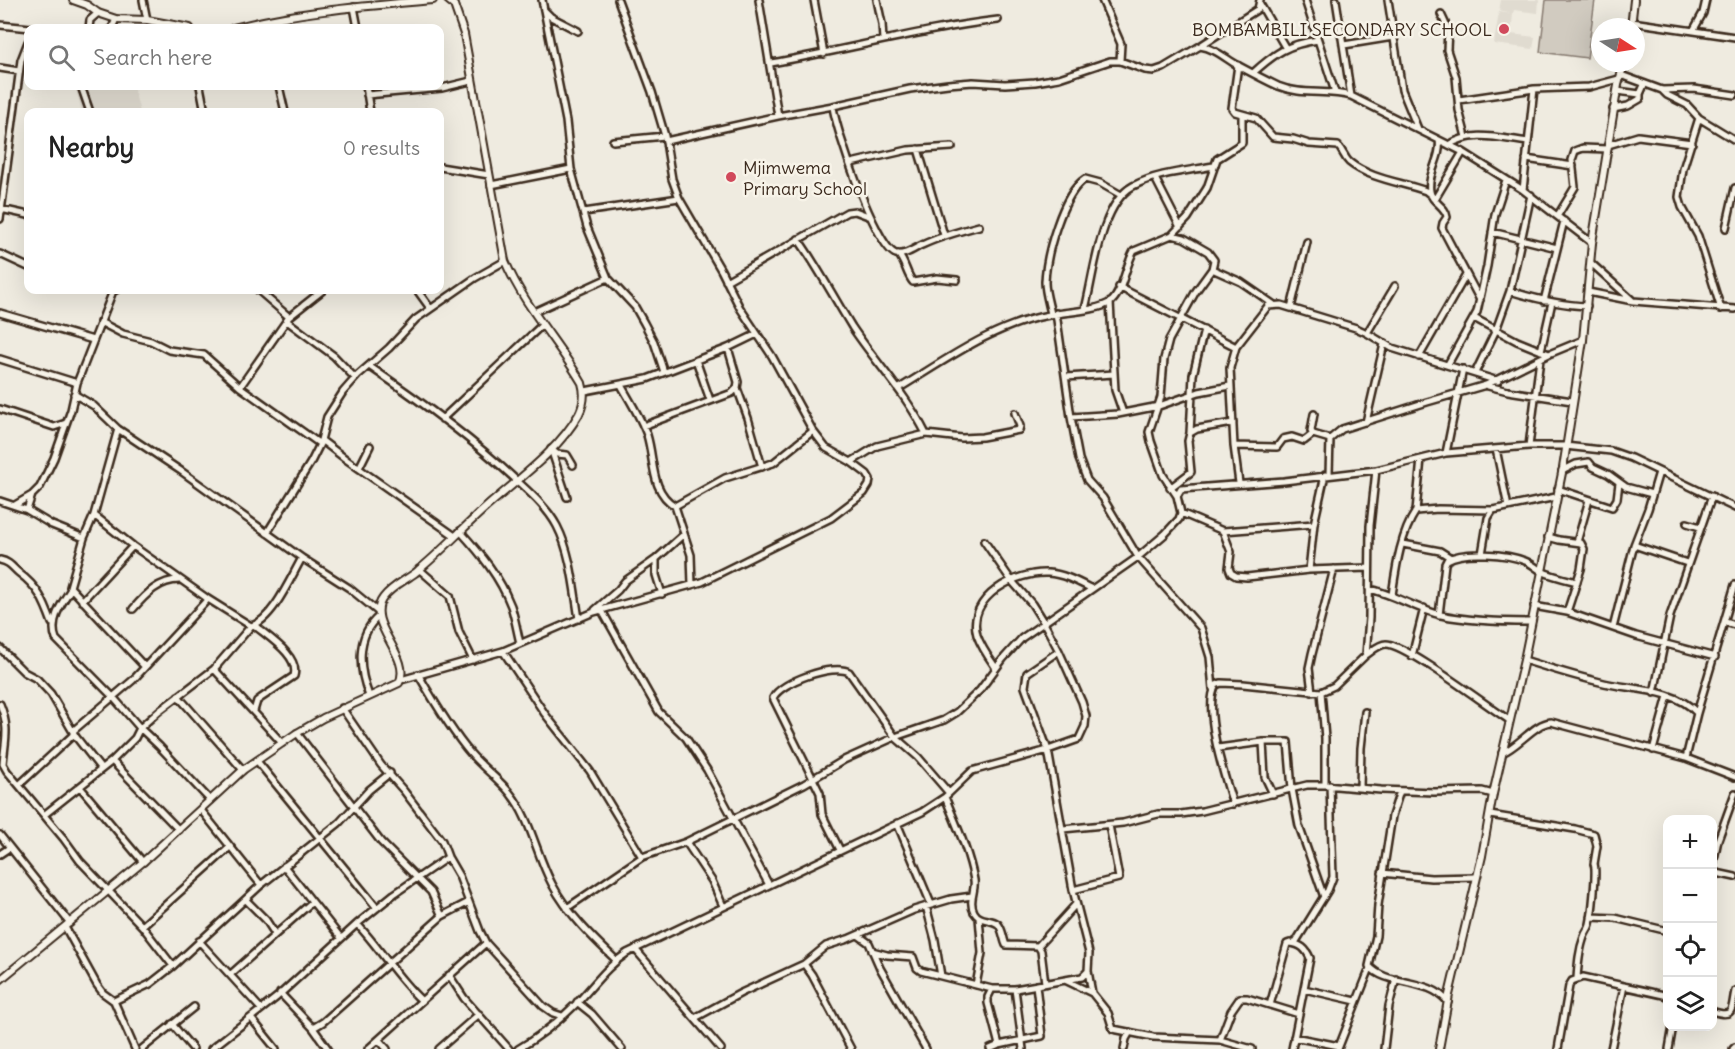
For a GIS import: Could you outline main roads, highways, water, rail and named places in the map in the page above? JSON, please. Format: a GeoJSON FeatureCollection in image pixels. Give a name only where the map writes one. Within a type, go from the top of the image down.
{"type":"FeatureCollection","features":[{"type":"Feature","properties":{"kind":"place","name":"BOMBAMBILI SECONDARY SCHOOL"},"geometry":{"type":"Point","coordinates":[1504,29]}},
{"type":"Feature","properties":{"kind":"place","name":"Mjimwema Primary School"},"geometry":{"type":"Point","coordinates":[731,177]}}]}
